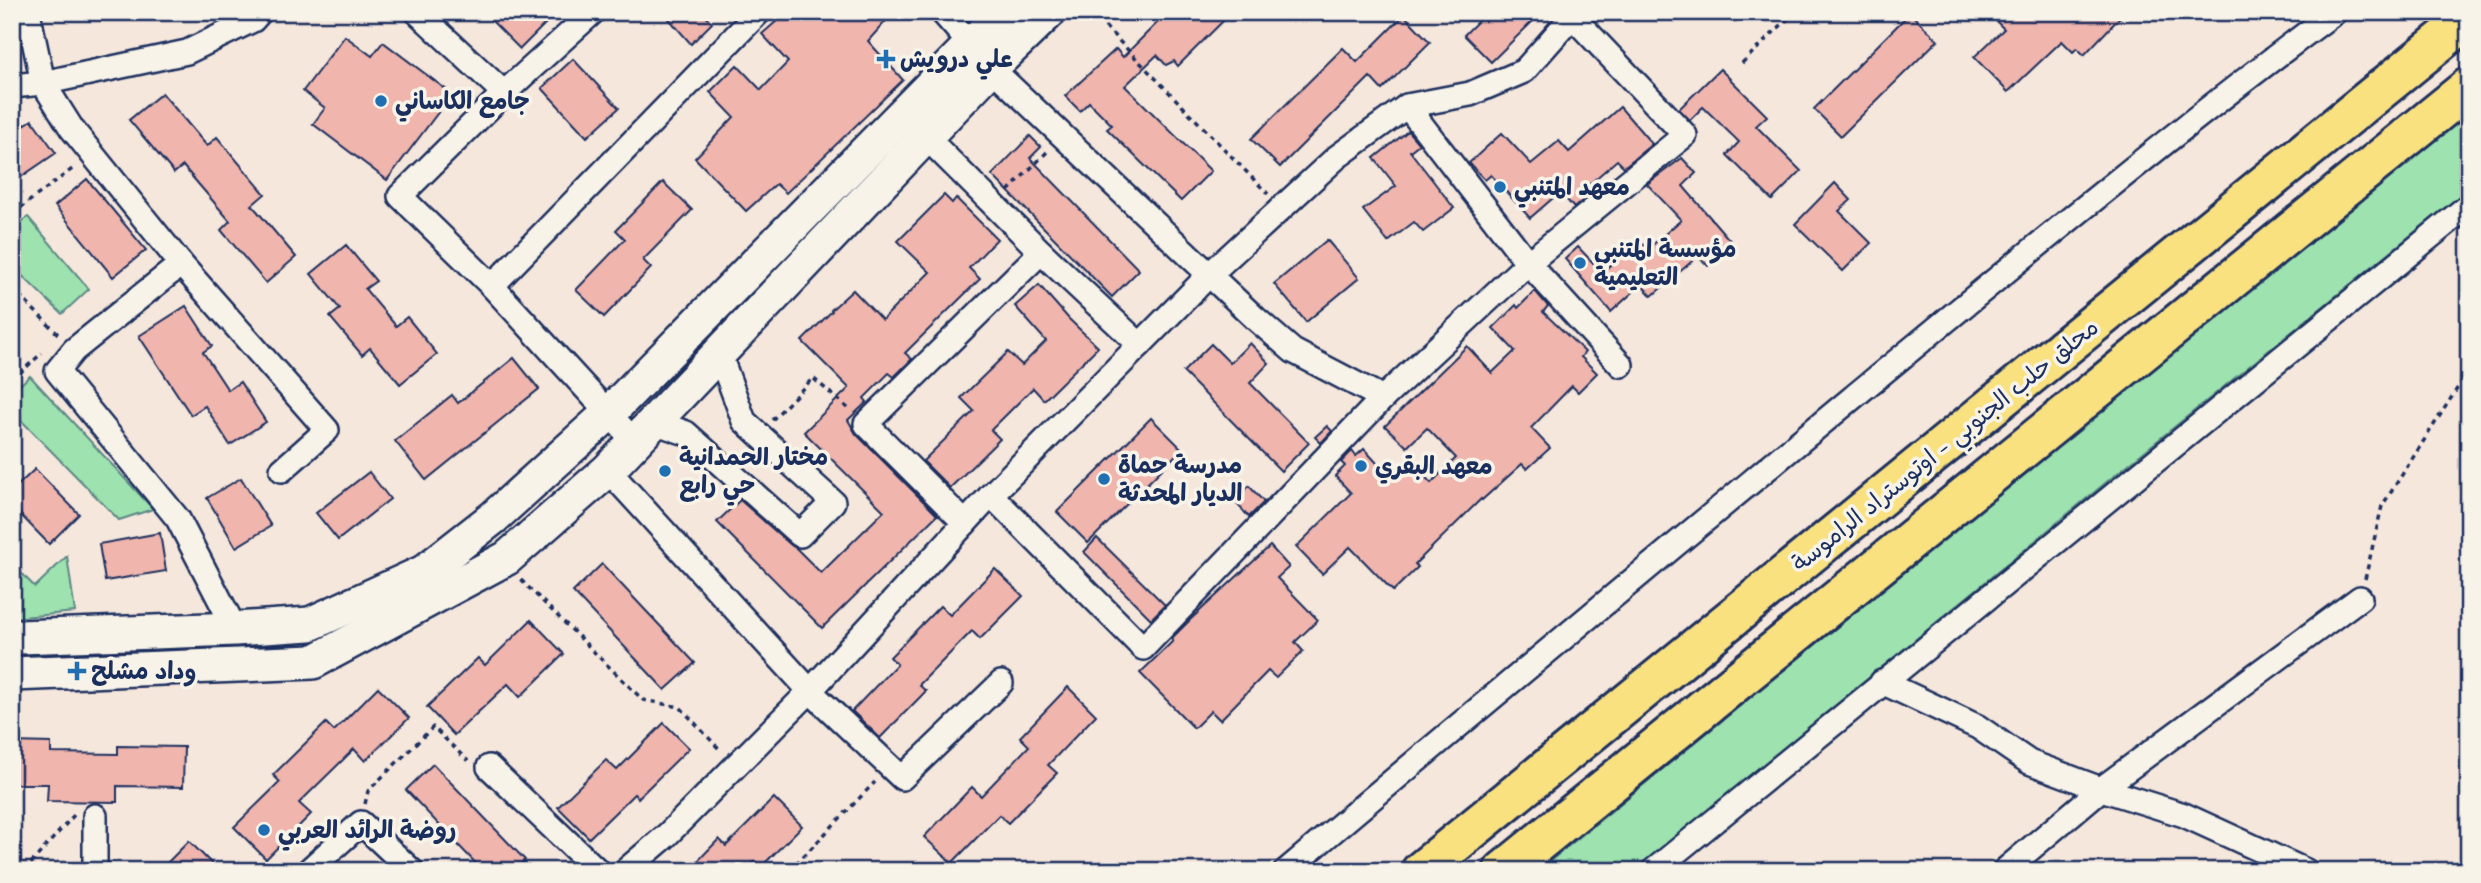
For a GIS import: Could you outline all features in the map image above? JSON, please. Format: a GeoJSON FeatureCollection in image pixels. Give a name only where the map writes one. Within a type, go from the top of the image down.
{"type":"FeatureCollection","features":[{"type":"Feature","properties":{"kind":"highway","name":"محلق حلب الجنوبي - اوتوستراد الراموسة"},"geometry":{"type":"LineString","coordinates":[[1421,871],[2469,18]]}},
{"type":"Feature","properties":{"kind":"highway"},"geometry":{"type":"LineString","coordinates":[[1503,871],[2469,87]]}},
{"type":"Feature","properties":{"kind":"main road"},"geometry":{"type":"LineString","coordinates":[[12,674],[313,662],[502,561],[608,470],[926,136],[981,56],[1003,12]]}},
{"type":"Feature","properties":{"kind":"main road"},"geometry":{"type":"LineString","coordinates":[[12,635],[19,637],[310,624],[424,572],[493,518],[608,414],[981,56],[1049,12]]}},
{"type":"Feature","properties":{"kind":"street"},"geometry":{"type":"LineString","coordinates":[[28,12],[43,83],[72,129],[181,264],[327,430],[282,470]]}},
{"type":"Feature","properties":{"kind":"street"},"geometry":{"type":"LineString","coordinates":[[12,86],[43,83],[187,52],[253,19],[260,12]]}},
{"type":"Feature","properties":{"kind":"street"},"geometry":{"type":"LineString","coordinates":[[417,12],[504,93]]}},
{"type":"Feature","properties":{"kind":"street"},"geometry":{"type":"LineString","coordinates":[[593,12],[504,93],[400,195],[492,286],[608,414],[645,432],[686,433],[800,535],[833,502],[744,421],[719,353]]}},
{"type":"Feature","properties":{"kind":"street"},"geometry":{"type":"LineString","coordinates":[[492,286],[759,12]]}},
{"type":"Feature","properties":{"kind":"street"},"geometry":{"type":"LineString","coordinates":[[942,12],[981,56],[1063,136],[1293,351],[1383,398]]}},
{"type":"Feature","properties":{"kind":"street"},"geometry":{"type":"LineString","coordinates":[[1286,871],[1487,700],[2036,247],[2335,12]]}},
{"type":"Feature","properties":{"kind":"street"},"geometry":{"type":"LineString","coordinates":[[625,871],[667,836],[810,691],[991,495],[1210,274],[1337,157],[1408,106],[1470,94],[1524,71],[1574,14],[1685,135],[1528,263],[1383,398],[1143,648],[991,495]]}},
{"type":"Feature","properties":{"kind":"street"},"geometry":{"type":"LineString","coordinates":[[1408,106],[1528,263],[1621,365]]}},
{"type":"Feature","properties":{"kind":"street"},"geometry":{"type":"LineString","coordinates":[[926,136],[1041,252],[1140,345]]}},
{"type":"Feature","properties":{"kind":"street"},"geometry":{"type":"LineString","coordinates":[[1653,871],[2469,205]]}},
{"type":"Feature","properties":{"kind":"street"},"geometry":{"type":"LineString","coordinates":[[965,523],[866,424],[1041,252]]}},
{"type":"Feature","properties":{"kind":"street"},"geometry":{"type":"LineString","coordinates":[[181,264],[74,350],[57,371],[178,519],[235,629]]}},
{"type":"Feature","properties":{"kind":"street"},"geometry":{"type":"LineString","coordinates":[[608,470],[810,691],[902,778],[1002,683]]}},
{"type":"Feature","properties":{"kind":"street"},"geometry":{"type":"LineString","coordinates":[[2004,871],[2101,789],[2360,598]]}},
{"type":"Feature","properties":{"kind":"street"},"geometry":{"type":"LineString","coordinates":[[1882,682],[1978,727],[2029,762],[2101,789],[2184,815],[2306,871]]}},
{"type":"Feature","properties":{"kind":"street"},"geometry":{"type":"LineString","coordinates":[[489,767],[598,871]]}},
{"type":"Feature","properties":{"kind":"street"},"geometry":{"type":"LineString","coordinates":[[95,816],[95,871]]}},
{"type":"Feature","properties":{"kind":"street"},"geometry":{"type":"LineString","coordinates":[[308,871],[361,823],[412,871]]}},
{"type":"Feature","properties":{"kind":"path"},"geometry":{"type":"LineString","coordinates":[[1091,12],[1282,208]]}},
{"type":"Feature","properties":{"kind":"path"},"geometry":{"type":"LineString","coordinates":[[1742,63],[1795,12]]}},
{"type":"Feature","properties":{"kind":"path"},"geometry":{"type":"LineString","coordinates":[[994,205],[1063,136]]}},
{"type":"Feature","properties":{"kind":"path"},"geometry":{"type":"LineString","coordinates":[[12,214],[92,155]]}},
{"type":"Feature","properties":{"kind":"path"},"geometry":{"type":"LineString","coordinates":[[12,288],[74,350]]}},
{"type":"Feature","properties":{"kind":"path"},"geometry":{"type":"LineString","coordinates":[[12,380],[50,345]]}},
{"type":"Feature","properties":{"kind":"path"},"geometry":{"type":"LineString","coordinates":[[2360,598],[2382,506],[2469,370]]}},
{"type":"Feature","properties":{"kind":"path"},"geometry":{"type":"LineString","coordinates":[[758,434],[813,378],[866,424]]}},
{"type":"Feature","properties":{"kind":"path"},"geometry":{"type":"LineString","coordinates":[[502,561],[643,700],[680,707],[736,766]]}},
{"type":"Feature","properties":{"kind":"path"},"geometry":{"type":"LineString","coordinates":[[361,823],[368,791],[433,727],[469,761],[489,767]]}},
{"type":"Feature","properties":{"kind":"path"},"geometry":{"type":"LineString","coordinates":[[789,871],[890,767]]}},
{"type":"Feature","properties":{"kind":"path"},"geometry":{"type":"LineString","coordinates":[[24,871],[74,815],[95,816]]}},
{"type":"Feature","properties":{"kind":"green space"},"geometry":{"type":"Polygon","coordinates":[[[2469,110],[2469,188],[2109,480],[1635,871],[1538,871],[2469,110]]]}},
{"type":"Feature","properties":{"kind":"green space"},"geometry":{"type":"Polygon","coordinates":[[[28,217],[89,289],[62,314],[12,266],[12,228],[28,217]]]}},
{"type":"Feature","properties":{"kind":"green space"},"geometry":{"type":"Polygon","coordinates":[[[30,376],[153,509],[119,520],[12,411],[12,392],[30,376]]]}},
{"type":"Feature","properties":{"kind":"green space"},"geometry":{"type":"Polygon","coordinates":[[[67,556],[75,612],[12,618],[12,564],[35,587],[67,556]]]}},
{"type":"Feature","properties":{"kind":"building"},"geometry":{"type":"Polygon","coordinates":[[[483,12],[537,12],[547,22],[520,49],[483,12]]]}},
{"type":"Feature","properties":{"kind":"building"},"geometry":{"type":"Polygon","coordinates":[[[663,12],[702,12],[712,23],[691,44],[663,12]]]}},
{"type":"Feature","properties":{"kind":"building"},"geometry":{"type":"Polygon","coordinates":[[[787,12],[875,12],[885,22],[868,41],[903,80],[786,193],[776,184],[746,211],[695,158],[734,117],[710,92],[737,65],[761,90],[788,62],[762,34],[787,12]]]}},
{"type":"Feature","properties":{"kind":"building"},"geometry":{"type":"Polygon","coordinates":[[[1168,12],[1232,12],[1178,66],[1174,61],[1166,65],[1157,55],[1125,86],[1211,171],[1181,201],[1107,129],[1112,125],[1089,102],[1080,111],[1065,96],[1116,49],[1123,57],[1168,12]]]}},
{"type":"Feature","properties":{"kind":"building"},"geometry":{"type":"Polygon","coordinates":[[[1487,12],[1542,12],[1491,62],[1464,35],[1487,12]]]}},
{"type":"Feature","properties":{"kind":"building"},"geometry":{"type":"Polygon","coordinates":[[[1987,12],[2125,12],[2084,55],[2077,48],[2073,52],[2062,41],[2008,92],[1974,57],[2004,29],[1987,12]]]}},
{"type":"Feature","properties":{"kind":"building"},"geometry":{"type":"Polygon","coordinates":[[[1910,13],[1938,40],[1841,136],[1814,109],[1910,13]]]}},
{"type":"Feature","properties":{"kind":"building"},"geometry":{"type":"Polygon","coordinates":[[[1404,15],[1430,42],[1382,90],[1370,77],[1280,167],[1251,139],[1343,48],[1357,62],[1404,15]]]}},
{"type":"Feature","properties":{"kind":"building","name":"جامع الكاساني"},"geometry":{"type":"Polygon","coordinates":[[[345,36],[372,56],[383,42],[452,94],[387,180],[313,124],[325,108],[303,91],[345,36]]]}},
{"type":"Feature","properties":{"kind":"building"},"geometry":{"type":"Polygon","coordinates":[[[573,59],[619,108],[587,137],[542,88],[573,59]]]}},
{"type":"Feature","properties":{"kind":"building"},"geometry":{"type":"Polygon","coordinates":[[[1720,69],[1767,116],[1756,126],[1801,171],[1772,200],[1727,155],[1739,142],[1703,107],[1690,120],[1679,109],[1720,69]]]}},
{"type":"Feature","properties":{"kind":"building"},"geometry":{"type":"Polygon","coordinates":[[[162,93],[207,146],[217,137],[265,194],[252,205],[296,257],[266,283],[221,230],[230,221],[183,166],[174,173],[129,120],[162,93]]]}},
{"type":"Feature","properties":{"kind":"building"},"geometry":{"type":"Polygon","coordinates":[[[1620,107],[1652,144],[1624,167],[1617,160],[1586,187],[1591,193],[1574,208],[1560,192],[1530,218],[1491,175],[1485,180],[1469,163],[1502,133],[1531,164],[1559,141],[1569,152],[1620,107]]]}},
{"type":"Feature","properties":{"kind":"building"},"geometry":{"type":"Polygon","coordinates":[[[32,120],[56,153],[12,183],[12,133],[32,120]]]}},
{"type":"Feature","properties":{"kind":"building"},"geometry":{"type":"Polygon","coordinates":[[[1408,131],[1419,144],[1410,151],[1454,208],[1423,232],[1414,222],[1388,242],[1363,210],[1396,186],[1374,158],[1408,131]]]}},
{"type":"Feature","properties":{"kind":"building"},"geometry":{"type":"Polygon","coordinates":[[[1030,136],[1041,147],[1030,158],[1139,270],[1112,297],[992,175],[1030,136]]]}},
{"type":"Feature","properties":{"kind":"building"},"geometry":{"type":"Polygon","coordinates":[[[1682,158],[1696,173],[1683,186],[1733,244],[1708,266],[1698,256],[1652,296],[1641,285],[1611,312],[1565,259],[1578,247],[1602,272],[1639,240],[1648,249],[1681,220],[1647,184],[1682,158]]]}},
{"type":"Feature","properties":{"kind":"building"},"geometry":{"type":"Polygon","coordinates":[[[87,179],[146,250],[113,277],[55,206],[87,179]]]}},
{"type":"Feature","properties":{"kind":"building"},"geometry":{"type":"Polygon","coordinates":[[[663,182],[692,210],[643,260],[651,268],[604,317],[576,290],[625,239],[616,230],[663,182]]]}},
{"type":"Feature","properties":{"kind":"building"},"geometry":{"type":"Polygon","coordinates":[[[1835,183],[1851,200],[1839,211],[1871,243],[1843,271],[1795,224],[1835,183]]]}},
{"type":"Feature","properties":{"kind":"building"},"geometry":{"type":"Polygon","coordinates":[[[944,195],[952,203],[956,198],[997,239],[969,268],[980,279],[905,353],[912,359],[894,377],[889,373],[864,398],[867,402],[848,420],[856,434],[937,515],[822,628],[717,522],[740,500],[821,573],[884,511],[804,432],[849,388],[802,341],[853,290],[882,320],[930,272],[898,241],[944,195]]]}},
{"type":"Feature","properties":{"kind":"building"},"geometry":{"type":"Polygon","coordinates":[[[1327,240],[1359,278],[1306,322],[1274,284],[1327,240]]]}},
{"type":"Feature","properties":{"kind":"building"},"geometry":{"type":"Polygon","coordinates":[[[346,245],[376,281],[365,289],[396,326],[407,317],[437,354],[400,384],[370,348],[362,355],[330,317],[340,309],[311,274],[346,245]]]}},
{"type":"Feature","properties":{"kind":"building"},"geometry":{"type":"Polygon","coordinates":[[[1039,285],[1098,347],[1044,400],[1033,388],[991,430],[1000,439],[950,488],[923,461],[974,411],[961,398],[1008,352],[1022,365],[1046,341],[1015,306],[1039,285]]]}},
{"type":"Feature","properties":{"kind":"building"},"geometry":{"type":"Polygon","coordinates":[[[1535,291],[1548,306],[1543,312],[1585,352],[1581,357],[1597,373],[1578,392],[1572,386],[1531,428],[1550,448],[1527,469],[1522,464],[1481,499],[1415,564],[1418,567],[1393,591],[1350,547],[1322,574],[1296,547],[1351,493],[1335,476],[1345,466],[1341,462],[1352,451],[1356,456],[1364,449],[1390,477],[1408,459],[1431,483],[1456,458],[1427,428],[1407,447],[1385,426],[1467,346],[1492,373],[1515,351],[1493,328],[1535,291]]]}},
{"type":"Feature","properties":{"kind":"building"},"geometry":{"type":"Polygon","coordinates":[[[186,306],[212,346],[203,352],[228,390],[240,382],[266,422],[230,445],[205,406],[191,415],[139,336],[186,306]]]}},
{"type":"Feature","properties":{"kind":"building"},"geometry":{"type":"Polygon","coordinates":[[[1250,343],[1269,363],[1250,383],[1309,443],[1281,471],[1183,372],[1211,344],[1230,363],[1250,343]]]}},
{"type":"Feature","properties":{"kind":"building"},"geometry":{"type":"Polygon","coordinates":[[[514,358],[539,389],[426,480],[395,441],[452,395],[458,403],[514,358]]]}},
{"type":"Feature","properties":{"kind":"building"},"geometry":{"type":"Polygon","coordinates":[[[1151,418],[1182,449],[1088,543],[1057,512],[1151,418]]]}},
{"type":"Feature","properties":{"kind":"building"},"geometry":{"type":"Polygon","coordinates":[[[1327,426],[1332,431],[1321,443],[1315,437],[1327,426]]]}},
{"type":"Feature","properties":{"kind":"building"},"geometry":{"type":"Polygon","coordinates":[[[35,469],[79,514],[49,544],[12,506],[12,491],[35,469]]]}},
{"type":"Feature","properties":{"kind":"building"},"geometry":{"type":"Polygon","coordinates":[[[369,472],[390,499],[338,540],[316,513],[369,472]]]}},
{"type":"Feature","properties":{"kind":"building"},"geometry":{"type":"Polygon","coordinates":[[[241,478],[271,526],[236,547],[207,498],[241,478]]]}},
{"type":"Feature","properties":{"kind":"building"},"geometry":{"type":"Polygon","coordinates":[[[1249,486],[1264,502],[1249,517],[1234,501],[1249,486]]]}},
{"type":"Feature","properties":{"kind":"building"},"geometry":{"type":"Polygon","coordinates":[[[160,533],[166,571],[105,581],[99,544],[160,533]]]}},
{"type":"Feature","properties":{"kind":"building"},"geometry":{"type":"Polygon","coordinates":[[[1097,538],[1165,605],[1151,619],[1084,552],[1097,538]]]}},
{"type":"Feature","properties":{"kind":"building"},"geometry":{"type":"Polygon","coordinates":[[[1270,546],[1289,567],[1277,578],[1318,620],[1295,642],[1303,651],[1276,678],[1268,671],[1220,720],[1211,711],[1194,728],[1140,673],[1191,619],[1270,546]]]}},
{"type":"Feature","properties":{"kind":"building"},"geometry":{"type":"Polygon","coordinates":[[[602,564],[695,663],[665,690],[573,592],[602,564]]]}},
{"type":"Feature","properties":{"kind":"building"},"geometry":{"type":"Polygon","coordinates":[[[995,569],[1023,596],[980,639],[972,631],[919,685],[926,691],[880,738],[852,711],[897,664],[890,657],[940,606],[950,615],[995,569]]]}},
{"type":"Feature","properties":{"kind":"building"},"geometry":{"type":"Polygon","coordinates":[[[531,620],[564,654],[520,697],[508,684],[454,735],[427,707],[478,658],[485,665],[531,620]]]}},
{"type":"Feature","properties":{"kind":"building"},"geometry":{"type":"Polygon","coordinates":[[[378,687],[409,718],[365,761],[354,749],[299,803],[311,814],[266,859],[234,827],[280,782],[273,775],[326,723],[334,731],[378,687]]]}},
{"type":"Feature","properties":{"kind":"building"},"geometry":{"type":"Polygon","coordinates":[[[1068,687],[1096,715],[1048,765],[1057,773],[1008,823],[999,815],[952,863],[924,837],[972,787],[981,796],[1029,746],[1020,737],[1068,687]]]}},
{"type":"Feature","properties":{"kind":"building"},"geometry":{"type":"Polygon","coordinates":[[[664,723],[689,748],[638,798],[634,794],[589,838],[558,807],[606,760],[617,770],[664,723]]]}},
{"type":"Feature","properties":{"kind":"building"},"geometry":{"type":"Polygon","coordinates":[[[12,742],[51,743],[51,753],[118,754],[118,746],[184,747],[183,787],[117,786],[117,802],[47,801],[48,784],[12,784],[12,742]]]}},
{"type":"Feature","properties":{"kind":"building"},"geometry":{"type":"Polygon","coordinates":[[[433,764],[525,860],[514,871],[483,871],[406,790],[433,764]]]}},
{"type":"Feature","properties":{"kind":"building"},"geometry":{"type":"Polygon","coordinates":[[[774,798],[802,826],[761,867],[755,861],[745,871],[688,871],[719,839],[726,846],[774,798]]]}},
{"type":"Feature","properties":{"kind":"building"},"geometry":{"type":"Polygon","coordinates":[[[189,841],[219,871],[159,871],[189,841]]]}},
{"type":"Feature","properties":{"kind":"place","name":"علي درويش"},"geometry":{"type":"Point","coordinates":[886,59]}},
{"type":"Feature","properties":{"kind":"place","name":"جامع الكاساني"},"geometry":{"type":"Point","coordinates":[381,101]}},
{"type":"Feature","properties":{"kind":"place","name":"معهد المتنبي"},"geometry":{"type":"Point","coordinates":[1500,187]}},
{"type":"Feature","properties":{"kind":"place","name":"مؤسسة المتنبي التعليمية"},"geometry":{"type":"Point","coordinates":[1580,263]}},
{"type":"Feature","properties":{"kind":"place","name":"معهد البقري"},"geometry":{"type":"Point","coordinates":[1361,466]}},
{"type":"Feature","properties":{"kind":"place","name":"مختار الحمدانية حي رابع"},"geometry":{"type":"Point","coordinates":[665,471]}},
{"type":"Feature","properties":{"kind":"place","name":"مدرسة حماة الديار المحدثة"},"geometry":{"type":"Point","coordinates":[1104,479]}},
{"type":"Feature","properties":{"kind":"place","name":"وداد مشلح"},"geometry":{"type":"Point","coordinates":[77,671]}},
{"type":"Feature","properties":{"kind":"place","name":"روضة الرائد العربي"},"geometry":{"type":"Point","coordinates":[264,830]}}]}
